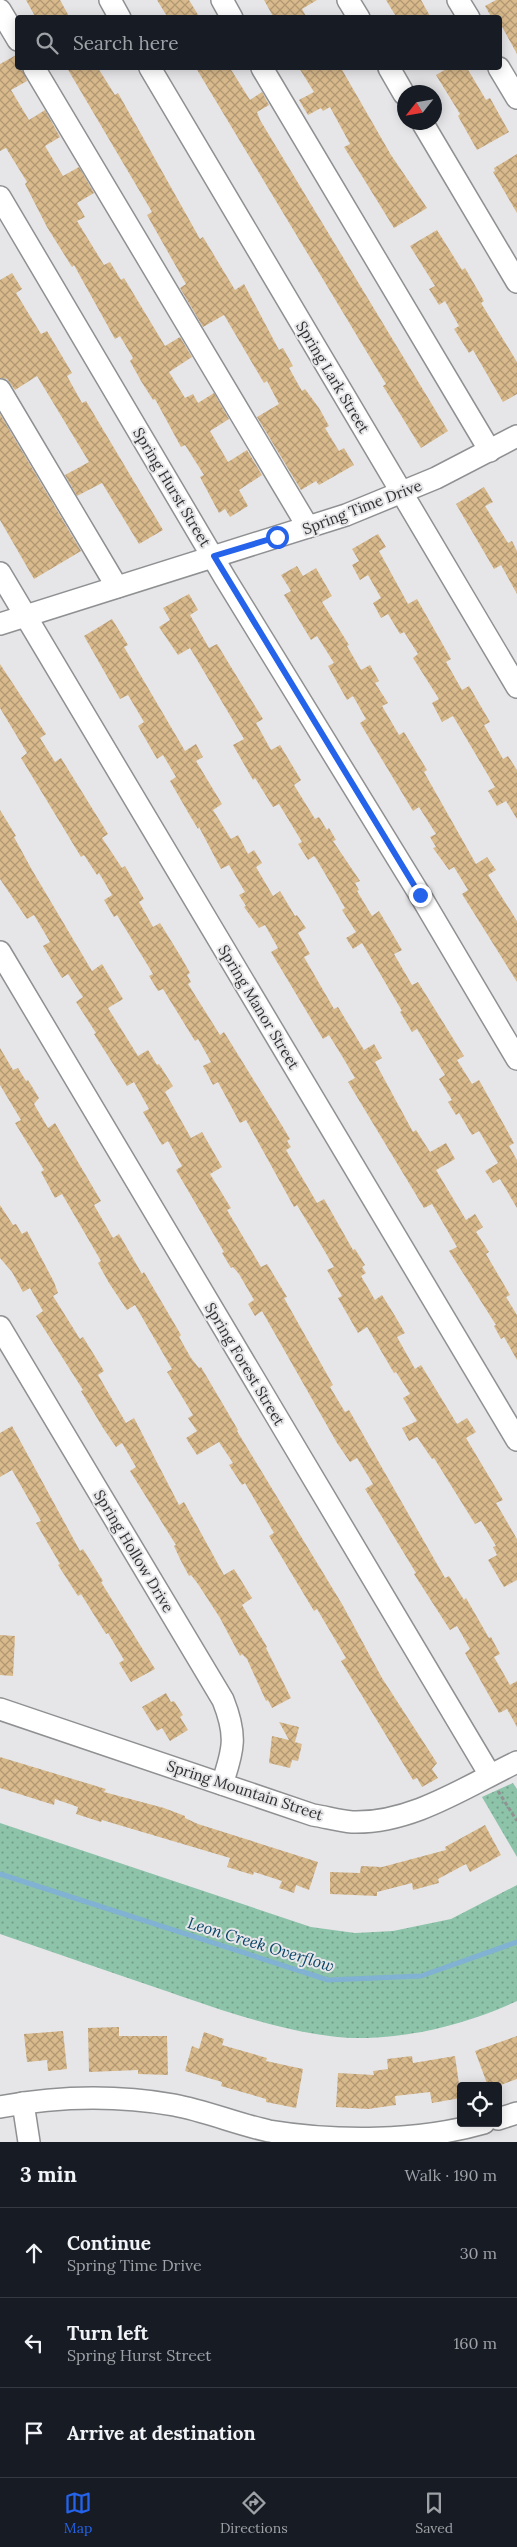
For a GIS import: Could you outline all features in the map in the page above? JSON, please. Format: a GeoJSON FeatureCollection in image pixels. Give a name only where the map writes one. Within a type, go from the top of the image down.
{"type":"FeatureCollection","features":[{"type":"Feature","properties":{"kind":"street"},"geometry":{"type":"LineString","coordinates":[[110,0],[118,15]]}},
{"type":"Feature","properties":{"kind":"street"},"geometry":{"type":"LineString","coordinates":[[222,0],[230,15]]}},
{"type":"Feature","properties":{"kind":"street"},"geometry":{"type":"LineString","coordinates":[[348,0],[357,15]]}},
{"type":"Feature","properties":{"kind":"street"},"geometry":{"type":"LineString","coordinates":[[458,0],[467,15]]}},
{"type":"Feature","properties":{"kind":"street"},"geometry":{"type":"LineString","coordinates":[[0,10],[15,35]]}},
{"type":"Feature","properties":{"kind":"street"},"geometry":{"type":"LineString","coordinates":[[35,70],[308,527]]}},
{"type":"Feature","properties":{"kind":"street","name":"Spring Lark Street"},"geometry":{"type":"LineString","coordinates":[[151,70],[517,687]]}},
{"type":"Feature","properties":{"kind":"street"},"geometry":{"type":"LineString","coordinates":[[263,70],[490,451]]}},
{"type":"Feature","properties":{"kind":"street"},"geometry":{"type":"LineString","coordinates":[[390,70],[399,85]]}},
{"type":"Feature","properties":{"kind":"street"},"geometry":{"type":"LineString","coordinates":[[500,70],[517,98]]}},
{"type":"Feature","properties":{"kind":"street"},"geometry":{"type":"LineString","coordinates":[[427,130],[517,282]]}},
{"type":"Feature","properties":{"kind":"street","name":"Spring Hurst Street"},"geometry":{"type":"LineString","coordinates":[[0,197],[517,1059]]}},
{"type":"Feature","properties":{"kind":"street"},"geometry":{"type":"LineString","coordinates":[[0,390],[117,587]]}},
{"type":"Feature","properties":{"kind":"street","name":"Spring Time Drive"},"geometry":{"type":"LineString","coordinates":[[0,624],[308,527],[401,494],[517,436]]}},
{"type":"Feature","properties":{"kind":"street","name":"Spring Manor Street"},"geometry":{"type":"LineString","coordinates":[[0,573],[517,1440]]}},
{"type":"Feature","properties":{"kind":"street","name":"Spring Forest Street"},"geometry":{"type":"LineString","coordinates":[[0,952],[490,1776]]}},
{"type":"Feature","properties":{"kind":"street","name":"Spring Hollow Drive"},"geometry":{"type":"LineString","coordinates":[[0,1327],[223,1700],[232,1723],[233,1737],[230,1760],[222,1784]]}},
{"type":"Feature","properties":{"kind":"street","name":"Spring Mountain Street"},"geometry":{"type":"LineString","coordinates":[[0,1708],[314,1815],[350,1822],[382,1821],[412,1813],[517,1762]]}},
{"type":"Feature","properties":{"kind":"street"},"geometry":{"type":"LineString","coordinates":[[0,2107],[82,2097],[130,2100],[175,2105],[296,2138],[365,2140],[483,2130]]}},
{"type":"Feature","properties":{"kind":"street"},"geometry":{"type":"LineString","coordinates":[[22,2103],[29,2142]]}},
{"type":"Feature","properties":{"kind":"street"},"geometry":{"type":"LineString","coordinates":[[502,2118],[517,2113]]}},
{"type":"Feature","properties":{"kind":"path"},"geometry":{"type":"LineString","coordinates":[[490,1776],[517,1822]]}},
{"type":"Feature","properties":{"kind":"green space"},"geometry":{"type":"Polygon","coordinates":[[[513,1783],[517,1789],[517,1857],[482,1797],[513,1783]]]}},
{"type":"Feature","properties":{"kind":"green space"},"geometry":{"type":"Polygon","coordinates":[[[0,1823],[311,1927],[355,1933],[393,1931],[451,1919],[517,1885],[517,2001],[481,2016],[425,2031],[367,2038],[318,2034],[293,2030],[215,2008],[0,1934],[0,1823]]]}},
{"type":"Feature","properties":{"kind":"building"},"geometry":{"type":"Polygon","coordinates":[[[26,0],[60,0],[68,15],[34,15],[26,0]]]}},
{"type":"Feature","properties":{"kind":"building"},"geometry":{"type":"Polygon","coordinates":[[[157,0],[189,0],[198,15],[166,15],[157,0]]]}},
{"type":"Feature","properties":{"kind":"building"},"geometry":{"type":"Polygon","coordinates":[[[264,0],[317,0],[302,9],[305,15],[272,15],[264,0]]]}},
{"type":"Feature","properties":{"kind":"building"},"geometry":{"type":"Polygon","coordinates":[[[386,0],[421,0],[429,15],[395,15],[386,0]]]}},
{"type":"Feature","properties":{"kind":"building"},"geometry":{"type":"Polygon","coordinates":[[[496,0],[517,0],[517,54],[502,27],[502,15],[490,15],[485,6],[496,0]]]}},
{"type":"Feature","properties":{"kind":"building"},"geometry":{"type":"Polygon","coordinates":[[[15,56],[15,70],[23,70],[27,81],[11,90],[29,120],[45,110],[60,137],[45,146],[63,176],[79,167],[94,193],[77,203],[85,217],[77,221],[104,265],[110,262],[121,280],[124,278],[165,346],[180,337],[192,357],[169,372],[185,398],[193,394],[198,403],[214,393],[229,419],[210,431],[228,462],[247,450],[262,475],[239,490],[248,506],[230,517],[225,509],[219,513],[200,477],[204,475],[185,445],[181,447],[155,399],[153,400],[130,361],[133,358],[120,336],[115,339],[74,265],[72,267],[47,227],[25,184],[27,182],[6,148],[0,151],[0,64],[15,56]]]}},
{"type":"Feature","properties":{"kind":"building"},"geometry":{"type":"Polygon","coordinates":[[[68,70],[99,70],[115,95],[118,93],[200,239],[203,237],[235,290],[244,284],[279,350],[283,348],[293,366],[289,368],[302,391],[305,389],[319,408],[329,426],[325,428],[339,451],[344,448],[354,465],[319,485],[316,481],[301,490],[257,417],[279,404],[267,381],[264,383],[224,315],[203,327],[180,288],[186,284],[147,215],[152,212],[68,70]]]}},
{"type":"Feature","properties":{"kind":"building"},"geometry":{"type":"Polygon","coordinates":[[[197,70],[231,70],[250,100],[262,92],[269,105],[257,112],[260,120],[448,431],[421,448],[383,386],[386,384],[197,70]]]}},
{"type":"Feature","properties":{"kind":"building"},"geometry":{"type":"Polygon","coordinates":[[[300,70],[342,70],[391,155],[427,208],[394,228],[344,147],[350,144],[330,107],[323,111],[321,108],[308,115],[299,100],[314,92],[300,70]]]}},
{"type":"Feature","properties":{"kind":"building"},"geometry":{"type":"Polygon","coordinates":[[[445,70],[468,70],[486,100],[490,98],[509,132],[477,150],[458,116],[460,114],[436,75],[445,70]]]}},
{"type":"Feature","properties":{"kind":"building"},"geometry":{"type":"Polygon","coordinates":[[[517,154],[517,213],[493,172],[495,171],[494,168],[517,154]]]}},
{"type":"Feature","properties":{"kind":"building"},"geometry":{"type":"Polygon","coordinates":[[[437,230],[462,270],[465,268],[484,301],[481,303],[517,362],[517,394],[503,402],[473,350],[469,353],[454,329],[459,326],[445,301],[439,305],[429,289],[435,286],[410,246],[437,230]]]}},
{"type":"Feature","properties":{"kind":"building"},"geometry":{"type":"Polygon","coordinates":[[[12,273],[22,289],[16,293],[41,334],[47,331],[72,373],[67,376],[82,403],[86,401],[163,530],[139,544],[102,483],[77,496],[65,475],[89,462],[37,376],[15,390],[7,379],[0,378],[0,280],[12,273]]]}},
{"type":"Feature","properties":{"kind":"building"},"geometry":{"type":"Polygon","coordinates":[[[0,414],[81,551],[34,579],[0,520],[0,414]]]}},
{"type":"Feature","properties":{"kind":"building"},"geometry":{"type":"Polygon","coordinates":[[[484,487],[493,502],[485,506],[508,543],[512,541],[517,551],[517,594],[501,565],[494,569],[456,504],[484,487]]]}},
{"type":"Feature","properties":{"kind":"building"},"geometry":{"type":"Polygon","coordinates":[[[378,534],[386,547],[379,551],[408,604],[417,599],[451,659],[446,662],[462,690],[469,686],[490,722],[484,725],[503,759],[508,756],[517,770],[517,819],[506,801],[497,806],[488,791],[495,787],[453,716],[442,722],[432,703],[439,699],[413,658],[418,654],[404,632],[400,634],[388,614],[381,618],[373,603],[381,598],[368,575],[360,580],[352,565],[359,561],[352,549],[378,534]]]}},
{"type":"Feature","properties":{"kind":"building"},"geometry":{"type":"Polygon","coordinates":[[[297,566],[303,576],[316,568],[332,596],[322,602],[349,645],[347,646],[361,670],[370,665],[379,681],[375,683],[388,703],[382,706],[399,735],[404,732],[427,770],[424,772],[476,864],[487,857],[496,870],[488,875],[517,921],[517,982],[462,894],[468,890],[454,867],[449,870],[433,848],[436,847],[430,837],[436,834],[419,807],[413,811],[360,723],[366,719],[353,696],[347,700],[328,666],[334,663],[317,636],[311,640],[284,595],[291,591],[281,575],[297,566]]]}},
{"type":"Feature","properties":{"kind":"building"},"geometry":{"type":"Polygon","coordinates":[[[189,594],[198,610],[190,615],[209,648],[217,644],[263,719],[256,723],[271,750],[280,745],[301,780],[294,785],[315,819],[319,817],[327,830],[329,828],[336,840],[333,841],[360,881],[355,883],[359,890],[357,891],[372,916],[379,911],[402,950],[394,954],[412,985],[418,982],[464,1056],[457,1060],[472,1084],[479,1080],[514,1143],[509,1146],[517,1160],[517,1208],[500,1179],[493,1183],[485,1171],[498,1163],[479,1131],[472,1135],[459,1113],[456,1115],[448,1102],[452,1100],[439,1079],[445,1075],[417,1029],[412,1032],[400,1012],[402,1011],[362,943],[353,949],[346,938],[356,932],[342,910],[345,908],[317,860],[314,856],[308,860],[298,844],[302,842],[279,804],[273,807],[255,778],[253,780],[233,745],[244,739],[190,648],[178,655],[159,627],[170,620],[163,608],[189,594]]]}},
{"type":"Feature","properties":{"kind":"building"},"geometry":{"type":"Polygon","coordinates":[[[112,619],[128,645],[124,647],[185,751],[196,744],[203,757],[196,761],[222,804],[213,810],[231,839],[238,835],[248,854],[254,850],[262,863],[256,867],[273,896],[280,891],[295,916],[297,915],[306,928],[298,933],[310,954],[304,957],[334,1009],[338,1007],[364,1050],[374,1044],[382,1058],[375,1062],[413,1132],[416,1130],[430,1152],[446,1143],[455,1159],[436,1170],[466,1220],[475,1214],[483,1227],[476,1232],[489,1252],[486,1254],[510,1295],[506,1297],[517,1315],[517,1360],[504,1337],[501,1339],[494,1326],[496,1325],[449,1251],[457,1247],[432,1204],[424,1208],[348,1082],[355,1078],[342,1056],[329,1035],[323,1039],[271,952],[278,948],[265,925],[259,928],[244,907],[246,906],[239,895],[245,892],[229,865],[221,869],[199,827],[198,829],[170,781],[176,777],[163,755],[157,759],[138,726],[144,722],[128,695],[120,699],[84,636],[112,619]]]}},
{"type":"Feature","properties":{"kind":"building"},"geometry":{"type":"Polygon","coordinates":[[[0,664],[46,734],[40,738],[55,762],[61,758],[108,834],[102,838],[122,868],[125,866],[144,899],[139,902],[153,927],[160,923],[190,973],[187,975],[191,982],[188,984],[220,1035],[224,1032],[290,1139],[287,1141],[291,1147],[286,1150],[317,1203],[324,1199],[353,1250],[355,1249],[365,1265],[362,1267],[366,1273],[361,1276],[375,1300],[382,1295],[405,1333],[397,1337],[415,1369],[421,1365],[457,1424],[467,1418],[476,1432],[466,1438],[503,1500],[496,1503],[517,1539],[517,1580],[504,1587],[488,1560],[497,1555],[493,1547],[496,1546],[481,1521],[475,1524],[434,1458],[432,1459],[417,1437],[409,1441],[402,1428],[417,1421],[403,1398],[410,1394],[396,1372],[394,1373],[367,1327],[358,1333],[338,1298],[342,1296],[327,1270],[334,1267],[297,1205],[294,1207],[246,1120],[240,1123],[218,1082],[213,1085],[203,1066],[211,1062],[198,1039],[195,1041],[163,989],[158,991],[149,976],[153,974],[117,915],[114,917],[104,900],[112,895],[99,873],[97,875],[84,855],[81,857],[21,758],[27,753],[0,708],[0,664]]]}},
{"type":"Feature","properties":{"kind":"building"},"geometry":{"type":"Polygon","coordinates":[[[0,810],[16,836],[14,837],[32,870],[92,971],[102,964],[123,999],[108,1008],[138,1056],[148,1050],[157,1065],[159,1064],[173,1086],[165,1092],[191,1138],[202,1132],[222,1167],[210,1174],[231,1208],[227,1210],[261,1267],[267,1264],[287,1297],[284,1298],[333,1385],[330,1387],[345,1412],[349,1410],[445,1578],[449,1576],[464,1600],[466,1598],[489,1638],[491,1637],[500,1654],[494,1657],[510,1685],[517,1681],[517,1727],[507,1709],[499,1713],[465,1653],[470,1649],[457,1626],[450,1630],[414,1574],[416,1573],[365,1489],[373,1484],[357,1458],[350,1462],[337,1443],[262,1311],[255,1316],[248,1304],[254,1300],[239,1274],[233,1267],[231,1268],[222,1253],[224,1252],[176,1170],[182,1166],[168,1141],[162,1145],[143,1112],[149,1109],[134,1082],[127,1086],[94,1034],[96,1033],[76,1002],[83,997],[68,974],[62,978],[43,946],[50,942],[34,915],[27,919],[0,879],[0,810]]]}},
{"type":"Feature","properties":{"kind":"building"},"geometry":{"type":"Polygon","coordinates":[[[0,1048],[13,1070],[18,1068],[39,1098],[34,1104],[48,1128],[55,1123],[101,1201],[94,1205],[113,1238],[119,1234],[142,1274],[144,1272],[181,1335],[179,1337],[191,1358],[199,1368],[201,1367],[237,1431],[342,1604],[382,1678],[437,1763],[432,1769],[438,1778],[422,1787],[417,1778],[413,1780],[341,1661],[346,1658],[317,1609],[314,1611],[269,1536],[274,1533],[245,1483],[242,1485],[229,1465],[233,1463],[219,1442],[197,1455],[186,1438],[197,1431],[188,1418],[193,1415],[167,1372],[172,1369],[135,1305],[127,1310],[109,1283],[98,1263],[101,1261],[62,1194],[55,1198],[41,1172],[44,1170],[15,1123],[21,1120],[0,1085],[0,1048]]]}},
{"type":"Feature","properties":{"kind":"building"},"geometry":{"type":"Polygon","coordinates":[[[0,1205],[13,1225],[16,1224],[22,1234],[27,1231],[54,1282],[58,1293],[53,1296],[80,1339],[83,1337],[104,1371],[98,1375],[126,1423],[134,1418],[179,1505],[184,1502],[224,1575],[234,1569],[252,1598],[242,1605],[267,1647],[291,1698],[272,1708],[268,1700],[266,1701],[247,1659],[242,1654],[240,1656],[220,1618],[198,1584],[191,1575],[189,1576],[174,1546],[176,1545],[130,1471],[136,1467],[122,1443],[116,1447],[103,1428],[81,1391],[83,1390],[36,1316],[43,1311],[30,1288],[23,1292],[12,1272],[0,1258],[0,1205]]]}},
{"type":"Feature","properties":{"kind":"building"},"geometry":{"type":"Polygon","coordinates":[[[12,1426],[80,1551],[83,1549],[103,1581],[101,1582],[155,1669],[131,1682],[119,1663],[124,1660],[108,1633],[106,1634],[81,1594],[78,1596],[58,1565],[60,1564],[36,1523],[41,1521],[12,1470],[0,1477],[0,1433],[12,1426]]]}},
{"type":"Feature","properties":{"kind":"building"},"geometry":{"type":"Polygon","coordinates":[[[0,1635],[15,1636],[13,1676],[0,1675],[0,1635]]]}},
{"type":"Feature","properties":{"kind":"building"},"geometry":{"type":"Polygon","coordinates":[[[166,1693],[171,1702],[174,1701],[183,1715],[180,1717],[188,1730],[170,1741],[162,1728],[157,1731],[142,1707],[166,1693]]]}},
{"type":"Feature","properties":{"kind":"building"},"geometry":{"type":"Polygon","coordinates":[[[279,1722],[299,1727],[295,1742],[302,1744],[298,1761],[292,1760],[290,1768],[269,1763],[272,1736],[289,1740],[279,1722]]]}},
{"type":"Feature","properties":{"kind":"building"},"geometry":{"type":"Polygon","coordinates":[[[0,1757],[106,1789],[104,1792],[164,1808],[185,1816],[185,1818],[198,1824],[318,1862],[309,1890],[296,1885],[294,1893],[279,1888],[282,1881],[254,1872],[253,1875],[227,1867],[230,1858],[76,1814],[78,1807],[55,1799],[54,1805],[0,1788],[0,1757]]]}},
{"type":"Feature","properties":{"kind":"building"},"geometry":{"type":"Polygon","coordinates":[[[485,1825],[501,1855],[470,1872],[466,1864],[438,1879],[439,1883],[413,1890],[412,1883],[377,1892],[377,1896],[330,1894],[330,1872],[360,1873],[361,1866],[382,1867],[446,1850],[445,1847],[485,1825]]]}},
{"type":"Feature","properties":{"kind":"building"},"geometry":{"type":"Polygon","coordinates":[[[119,2027],[119,2036],[167,2036],[168,2075],[138,2074],[138,2070],[89,2072],[88,2028],[119,2027]]]}},
{"type":"Feature","properties":{"kind":"building"},"geometry":{"type":"Polygon","coordinates":[[[63,2031],[67,2069],[48,2071],[47,2060],[27,2062],[24,2034],[63,2031]]]}},
{"type":"Feature","properties":{"kind":"building"},"geometry":{"type":"Polygon","coordinates":[[[204,2032],[224,2039],[222,2045],[267,2058],[266,2061],[303,2069],[296,2108],[266,2102],[266,2099],[221,2086],[222,2082],[185,2071],[192,2046],[199,2049],[204,2032]]]}},
{"type":"Feature","properties":{"kind":"building"},"geometry":{"type":"Polygon","coordinates":[[[517,2036],[517,2079],[502,2085],[502,2082],[487,2082],[475,2051],[517,2036]]]}},
{"type":"Feature","properties":{"kind":"building"},"geometry":{"type":"Polygon","coordinates":[[[412,2056],[413,2063],[455,2056],[459,2082],[457,2082],[457,2099],[432,2103],[430,2092],[395,2096],[396,2105],[368,2109],[336,2107],[338,2073],[374,2075],[373,2071],[388,2069],[387,2059],[412,2056]]]}},
{"type":"Feature","properties":{"kind":"waterway","name":"Leon Creek Overflow"},"geometry":{"type":"LineString","coordinates":[[0,1874],[328,1980],[421,1976],[517,1942]]}},
{"type":"Feature","properties":{"kind":"route"},"geometry":{"type":"LineString","coordinates":[[277,537],[214,556],[420,895]]}}]}
